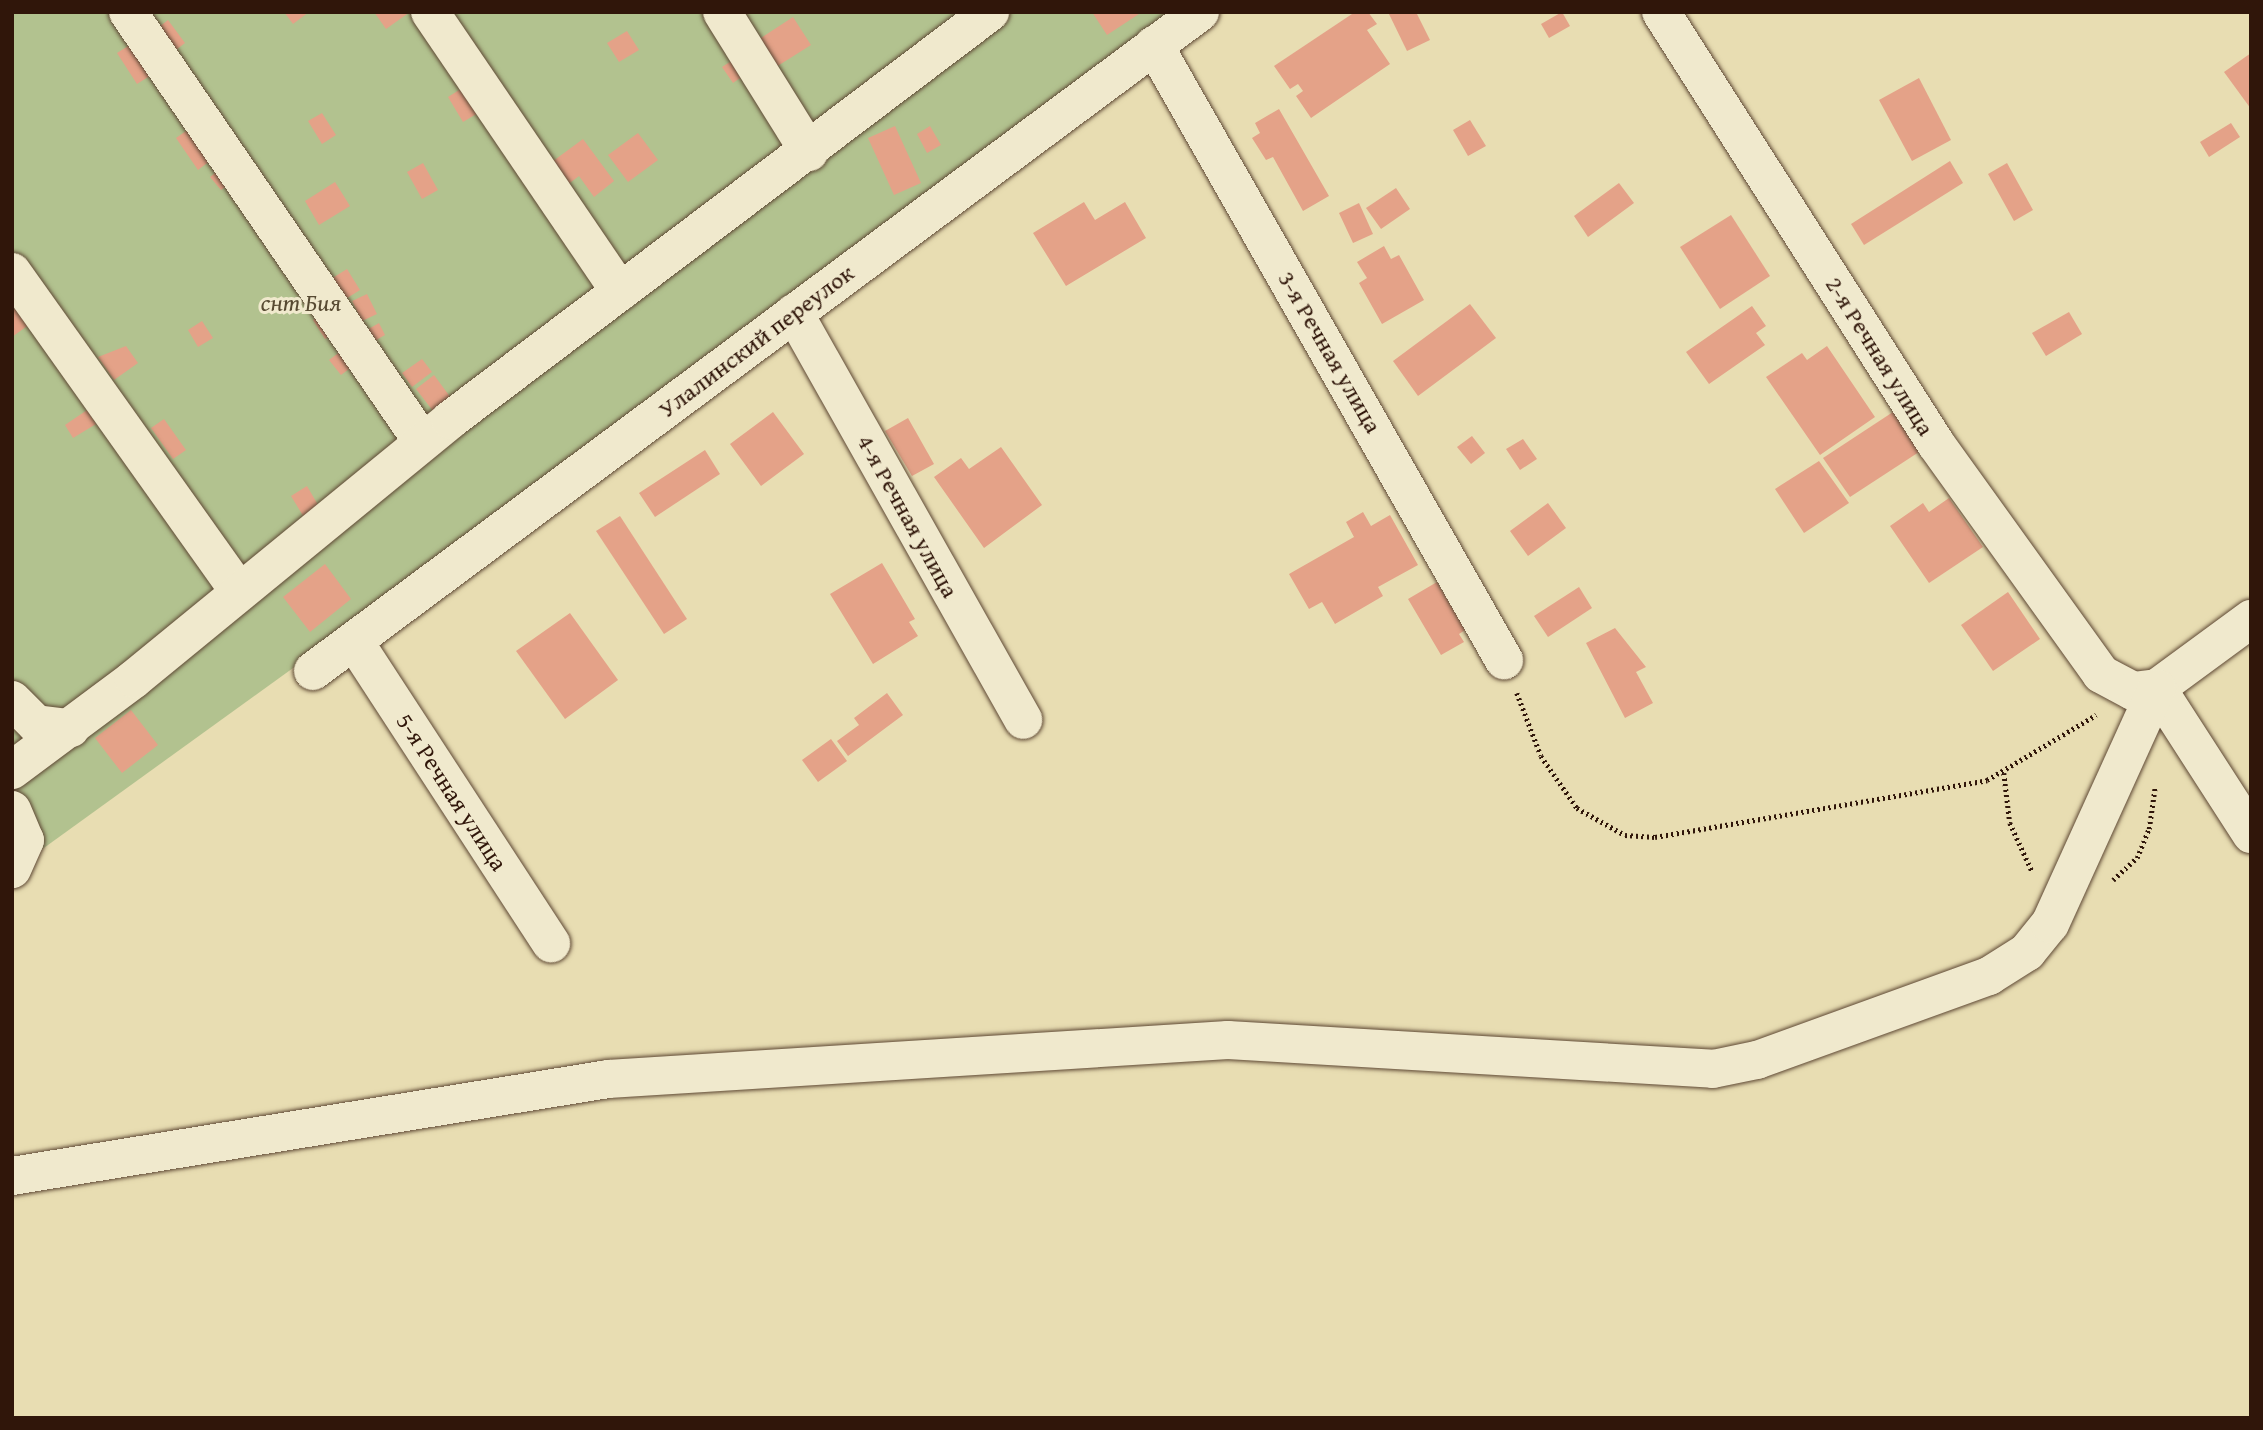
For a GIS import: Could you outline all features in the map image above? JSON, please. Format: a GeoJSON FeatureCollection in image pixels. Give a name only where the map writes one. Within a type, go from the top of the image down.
{"type":"FeatureCollection","features":[{"type":"Feature","properties":{"kind":"street"},"geometry":{"type":"LineString","coordinates":[[128,12],[422,441]]}},
{"type":"Feature","properties":{"kind":"street"},"geometry":{"type":"LineString","coordinates":[[430,12],[620,292]]}},
{"type":"Feature","properties":{"kind":"street"},"geometry":{"type":"LineString","coordinates":[[722,12],[809,152]]}},
{"type":"Feature","properties":{"kind":"street"},"geometry":{"type":"LineString","coordinates":[[12,770],[71,728],[422,441],[809,152],[990,12]]}},
{"type":"Feature","properties":{"kind":"street","name":"Улалинский переулок"},"geometry":{"type":"LineString","coordinates":[[313,671],[1200,12]]}},
{"type":"Feature","properties":{"kind":"street","name":"2-я Речная улица"},"geometry":{"type":"LineString","coordinates":[[1661,12],[1937,444],[2082,654],[2117,684]]}},
{"type":"Feature","properties":{"kind":"street","name":"3-я Речная улица"},"geometry":{"type":"LineString","coordinates":[[1154,45],[1504,660]]}},
{"type":"Feature","properties":{"kind":"street"},"geometry":{"type":"LineString","coordinates":[[12,272],[239,592]]}},
{"type":"Feature","properties":{"kind":"street","name":"4-я Речная улица"},"geometry":{"type":"LineString","coordinates":[[794,313],[1023,720]]}},
{"type":"Feature","properties":{"kind":"street"},"geometry":{"type":"LineString","coordinates":[[12,1176],[608,1079],[801,1066],[1228,1040],[1713,1069],[1757,1060],[1989,976],[2027,952],[2062,898],[2157,688],[2251,619]]}},
{"type":"Feature","properties":{"kind":"street","name":"5-я Речная улица"},"geometry":{"type":"LineString","coordinates":[[354,641],[551,943]]}},
{"type":"Feature","properties":{"kind":"street"},"geometry":{"type":"LineString","coordinates":[[2117,684],[2157,688]]}},
{"type":"Feature","properties":{"kind":"street"},"geometry":{"type":"LineString","coordinates":[[2157,688],[2251,834]]}},
{"type":"Feature","properties":{"kind":"street"},"geometry":{"type":"LineString","coordinates":[[12,700],[36,724],[71,728]]}},
{"type":"Feature","properties":{"kind":"street"},"geometry":{"type":"LineString","coordinates":[[12,810],[25,841],[12,869]]}},
{"type":"Feature","properties":{"kind":"path"},"geometry":{"type":"LineString","coordinates":[[1504,660],[1558,783],[1577,808],[1625,835],[1780,820],[2004,773],[2106,708],[2117,684]]}},
{"type":"Feature","properties":{"kind":"path"},"geometry":{"type":"LineString","coordinates":[[2004,773],[2020,850],[2047,890],[2062,898]]}},
{"type":"Feature","properties":{"kind":"green space","name":"снт Бия"},"geometry":{"type":"Polygon","coordinates":[[[12,12],[1201,12],[12,871],[12,12]]]}},
{"type":"Feature","properties":{"kind":"building"},"geometry":{"type":"Polygon","coordinates":[[[284,12],[309,12],[293,24],[284,12]]]}},
{"type":"Feature","properties":{"kind":"building"},"geometry":{"type":"Polygon","coordinates":[[[374,12],[410,12],[386,29],[374,12]]]}},
{"type":"Feature","properties":{"kind":"building"},"geometry":{"type":"Polygon","coordinates":[[[1092,12],[1142,12],[1107,35],[1092,12]]]}},
{"type":"Feature","properties":{"kind":"building"},"geometry":{"type":"Polygon","coordinates":[[[1355,12],[1368,12],[1377,24],[1367,30],[1390,64],[1311,118],[1296,96],[1303,91],[1298,84],[1290,89],[1274,66],[1355,12]]]}},
{"type":"Feature","properties":{"kind":"building"},"geometry":{"type":"Polygon","coordinates":[[[1388,12],[1416,12],[1430,40],[1407,51],[1388,12]]]}},
{"type":"Feature","properties":{"kind":"building"},"geometry":{"type":"Polygon","coordinates":[[[1562,12],[1570,26],[1549,38],[1541,24],[1562,12]]]}},
{"type":"Feature","properties":{"kind":"building"},"geometry":{"type":"Polygon","coordinates":[[[793,17],[811,45],[776,67],[758,40],[793,17]]]}},
{"type":"Feature","properties":{"kind":"building"},"geometry":{"type":"Polygon","coordinates":[[[168,20],[185,43],[172,53],[155,30],[168,20]]]}},
{"type":"Feature","properties":{"kind":"building"},"geometry":{"type":"Polygon","coordinates":[[[627,31],[639,50],[619,62],[607,43],[627,31]]]}},
{"type":"Feature","properties":{"kind":"building"},"geometry":{"type":"Polygon","coordinates":[[[136,41],[156,72],[137,84],[117,53],[136,41]]]}},
{"type":"Feature","properties":{"kind":"building"},"geometry":{"type":"Polygon","coordinates":[[[2251,53],[2251,109],[2224,72],[2251,53]]]}},
{"type":"Feature","properties":{"kind":"building"},"geometry":{"type":"Polygon","coordinates":[[[739,56],[750,71],[733,83],[722,67],[739,56]]]}},
{"type":"Feature","properties":{"kind":"building"},"geometry":{"type":"Polygon","coordinates":[[[1919,78],[1951,140],[1912,161],[1879,100],[1919,78]]]}},
{"type":"Feature","properties":{"kind":"building"},"geometry":{"type":"Polygon","coordinates":[[[467,85],[483,110],[463,122],[448,97],[467,85]]]}},
{"type":"Feature","properties":{"kind":"building"},"geometry":{"type":"Polygon","coordinates":[[[1279,109],[1329,196],[1303,211],[1273,157],[1266,160],[1252,138],[1260,133],[1255,123],[1279,109]]]}},
{"type":"Feature","properties":{"kind":"building"},"geometry":{"type":"Polygon","coordinates":[[[322,113],[336,135],[322,144],[308,121],[322,113]]]}},
{"type":"Feature","properties":{"kind":"building"},"geometry":{"type":"Polygon","coordinates":[[[1470,120],[1486,146],[1468,156],[1453,130],[1470,120]]]}},
{"type":"Feature","properties":{"kind":"building"},"geometry":{"type":"Polygon","coordinates":[[[2231,123],[2240,137],[2209,157],[2200,142],[2231,123]]]}},
{"type":"Feature","properties":{"kind":"building"},"geometry":{"type":"Polygon","coordinates":[[[193,126],[215,157],[198,170],[176,138],[193,126]]]}},
{"type":"Feature","properties":{"kind":"building"},"geometry":{"type":"Polygon","coordinates":[[[895,126],[921,183],[894,195],[868,138],[895,126]]]}},
{"type":"Feature","properties":{"kind":"building"},"geometry":{"type":"Polygon","coordinates":[[[930,126],[941,145],[927,153],[917,134],[930,126]]]}},
{"type":"Feature","properties":{"kind":"building"},"geometry":{"type":"Polygon","coordinates":[[[638,133],[658,160],[628,182],[608,155],[638,133]]]}},
{"type":"Feature","properties":{"kind":"building"},"geometry":{"type":"Polygon","coordinates":[[[583,139],[614,181],[594,197],[579,176],[562,189],[545,167],[583,139]]]}},
{"type":"Feature","properties":{"kind":"building"},"geometry":{"type":"Polygon","coordinates":[[[1950,161],[1963,183],[1864,245],[1851,224],[1950,161]]]}},
{"type":"Feature","properties":{"kind":"building"},"geometry":{"type":"Polygon","coordinates":[[[423,163],[438,190],[422,199],[407,172],[423,163]]]}},
{"type":"Feature","properties":{"kind":"building"},"geometry":{"type":"Polygon","coordinates":[[[2007,163],[2033,210],[2014,221],[1988,174],[2007,163]]]}},
{"type":"Feature","properties":{"kind":"building"},"geometry":{"type":"Polygon","coordinates":[[[220,169],[231,183],[221,190],[210,177],[220,169]]]}},
{"type":"Feature","properties":{"kind":"building"},"geometry":{"type":"Polygon","coordinates":[[[335,182],[350,206],[319,225],[305,201],[335,182]]]}},
{"type":"Feature","properties":{"kind":"building"},"geometry":{"type":"Polygon","coordinates":[[[1619,183],[1634,203],[1588,237],[1574,216],[1619,183]]]}},
{"type":"Feature","properties":{"kind":"building"},"geometry":{"type":"Polygon","coordinates":[[[1396,188],[1410,209],[1381,229],[1366,208],[1396,188]]]}},
{"type":"Feature","properties":{"kind":"building"},"geometry":{"type":"Polygon","coordinates":[[[1084,202],[1095,220],[1125,202],[1146,238],[1066,286],[1033,233],[1084,202]]]}},
{"type":"Feature","properties":{"kind":"building"},"geometry":{"type":"Polygon","coordinates":[[[1359,203],[1373,234],[1353,243],[1339,213],[1359,203]]]}},
{"type":"Feature","properties":{"kind":"building"},"geometry":{"type":"Polygon","coordinates":[[[1731,215],[1770,276],[1720,309],[1680,247],[1731,215]]]}},
{"type":"Feature","properties":{"kind":"building"},"geometry":{"type":"Polygon","coordinates":[[[1384,246],[1391,259],[1399,255],[1424,300],[1382,324],[1359,283],[1367,278],[1357,262],[1384,246]]]}},
{"type":"Feature","properties":{"kind":"building"},"geometry":{"type":"Polygon","coordinates":[[[347,269],[360,290],[344,300],[331,279],[347,269]]]}},
{"type":"Feature","properties":{"kind":"building"},"geometry":{"type":"Polygon","coordinates":[[[367,294],[377,314],[362,321],[352,301],[367,294]]]}},
{"type":"Feature","properties":{"kind":"building"},"geometry":{"type":"Polygon","coordinates":[[[21,304],[34,321],[12,337],[12,311],[21,304]]]}},
{"type":"Feature","properties":{"kind":"building"},"geometry":{"type":"Polygon","coordinates":[[[1470,304],[1496,338],[1418,396],[1393,361],[1470,304]]]}},
{"type":"Feature","properties":{"kind":"building"},"geometry":{"type":"Polygon","coordinates":[[[1752,306],[1766,326],[1756,333],[1765,345],[1709,384],[1686,352],[1752,306]]]}},
{"type":"Feature","properties":{"kind":"building"},"geometry":{"type":"Polygon","coordinates":[[[2069,312],[2082,334],[2046,356],[2032,333],[2069,312]]]}},
{"type":"Feature","properties":{"kind":"building"},"geometry":{"type":"Polygon","coordinates":[[[324,313],[336,332],[325,339],[313,320],[324,313]]]}},
{"type":"Feature","properties":{"kind":"building"},"geometry":{"type":"Polygon","coordinates":[[[202,321],[213,338],[198,347],[188,330],[202,321]]]}},
{"type":"Feature","properties":{"kind":"building"},"geometry":{"type":"Polygon","coordinates":[[[379,323],[385,335],[371,343],[365,331],[379,323]]]}},
{"type":"Feature","properties":{"kind":"building"},"geometry":{"type":"Polygon","coordinates":[[[126,346],[138,363],[114,380],[98,357],[126,346]]]}},
{"type":"Feature","properties":{"kind":"building"},"geometry":{"type":"Polygon","coordinates":[[[1827,346],[1875,417],[1820,455],[1766,377],[1802,353],[1807,360],[1827,346]]]}},
{"type":"Feature","properties":{"kind":"building"},"geometry":{"type":"Polygon","coordinates":[[[345,348],[357,363],[341,375],[329,360],[345,348]]]}},
{"type":"Feature","properties":{"kind":"building"},"geometry":{"type":"Polygon","coordinates":[[[422,359],[432,372],[412,387],[402,373],[422,359]]]}},
{"type":"Feature","properties":{"kind":"building"},"geometry":{"type":"Polygon","coordinates":[[[434,375],[451,398],[433,411],[416,389],[434,375]]]}},
{"type":"Feature","properties":{"kind":"building"},"geometry":{"type":"Polygon","coordinates":[[[87,410],[96,424],[73,438],[65,425],[87,410]]]}},
{"type":"Feature","properties":{"kind":"building"},"geometry":{"type":"Polygon","coordinates":[[[773,412],[804,454],[761,486],[730,444],[773,412]]]}},
{"type":"Feature","properties":{"kind":"building"},"geometry":{"type":"Polygon","coordinates":[[[1893,412],[1919,452],[1850,497],[1823,458],[1893,412]]]}},
{"type":"Feature","properties":{"kind":"building"},"geometry":{"type":"Polygon","coordinates":[[[908,418],[934,464],[912,476],[885,431],[908,418]]]}},
{"type":"Feature","properties":{"kind":"building"},"geometry":{"type":"Polygon","coordinates":[[[164,419],[186,450],[173,459],[151,428],[164,419]]]}},
{"type":"Feature","properties":{"kind":"building"},"geometry":{"type":"Polygon","coordinates":[[[1472,436],[1485,453],[1471,464],[1457,447],[1472,436]]]}},
{"type":"Feature","properties":{"kind":"building"},"geometry":{"type":"Polygon","coordinates":[[[1523,439],[1537,459],[1520,470],[1506,449],[1523,439]]]}},
{"type":"Feature","properties":{"kind":"building"},"geometry":{"type":"Polygon","coordinates":[[[1001,447],[1042,505],[984,548],[934,477],[961,458],[969,469],[1001,447]]]}},
{"type":"Feature","properties":{"kind":"building"},"geometry":{"type":"Polygon","coordinates":[[[705,450],[720,474],[655,517],[639,493],[705,450]]]}},
{"type":"Feature","properties":{"kind":"building"},"geometry":{"type":"Polygon","coordinates":[[[1819,461],[1849,503],[1804,533],[1775,489],[1819,461]]]}},
{"type":"Feature","properties":{"kind":"building"},"geometry":{"type":"Polygon","coordinates":[[[307,486],[321,510],[305,519],[291,496],[307,486]]]}},
{"type":"Feature","properties":{"kind":"building"},"geometry":{"type":"Polygon","coordinates":[[[1949,498],[1983,547],[1929,583],[1890,526],[1923,503],[1929,512],[1949,498]]]}},
{"type":"Feature","properties":{"kind":"building"},"geometry":{"type":"Polygon","coordinates":[[[1548,503],[1566,528],[1528,556],[1510,531],[1548,503]]]}},
{"type":"Feature","properties":{"kind":"building"},"geometry":{"type":"Polygon","coordinates":[[[1363,512],[1371,526],[1390,515],[1418,565],[1378,587],[1383,596],[1335,624],[1322,602],[1309,609],[1289,574],[1354,537],[1346,522],[1363,512]]]}},
{"type":"Feature","properties":{"kind":"building"},"geometry":{"type":"Polygon","coordinates":[[[620,516],[687,619],[664,634],[596,531],[620,516]]]}},
{"type":"Feature","properties":{"kind":"building"},"geometry":{"type":"Polygon","coordinates":[[[882,563],[915,619],[909,622],[918,636],[873,664],[830,594],[882,563]]]}},
{"type":"Feature","properties":{"kind":"building"},"geometry":{"type":"Polygon","coordinates":[[[325,564],[351,599],[310,632],[283,597],[325,564]]]}},
{"type":"Feature","properties":{"kind":"building"},"geometry":{"type":"Polygon","coordinates":[[[1437,582],[1465,630],[1459,634],[1464,642],[1441,655],[1408,599],[1437,582]]]}},
{"type":"Feature","properties":{"kind":"building"},"geometry":{"type":"Polygon","coordinates":[[[1579,587],[1592,608],[1548,637],[1534,616],[1579,587]]]}},
{"type":"Feature","properties":{"kind":"building"},"geometry":{"type":"Polygon","coordinates":[[[2008,592],[2040,639],[1993,671],[1961,625],[2008,592]]]}},
{"type":"Feature","properties":{"kind":"building"},"geometry":{"type":"Polygon","coordinates":[[[570,613],[618,680],[565,719],[516,651],[570,613]]]}},
{"type":"Feature","properties":{"kind":"building"},"geometry":{"type":"Polygon","coordinates":[[[1615,628],[1646,667],[1636,672],[1653,703],[1625,718],[1586,643],[1615,628]]]}},
{"type":"Feature","properties":{"kind":"building"},"geometry":{"type":"Polygon","coordinates":[[[887,693],[903,715],[848,756],[837,741],[859,725],[854,718],[887,693]]]}},
{"type":"Feature","properties":{"kind":"building"},"geometry":{"type":"Polygon","coordinates":[[[131,710],[158,745],[122,773],[95,738],[131,710]]]}},
{"type":"Feature","properties":{"kind":"building"},"geometry":{"type":"Polygon","coordinates":[[[831,739],[847,761],[818,782],[802,760],[831,739]]]}}]}
